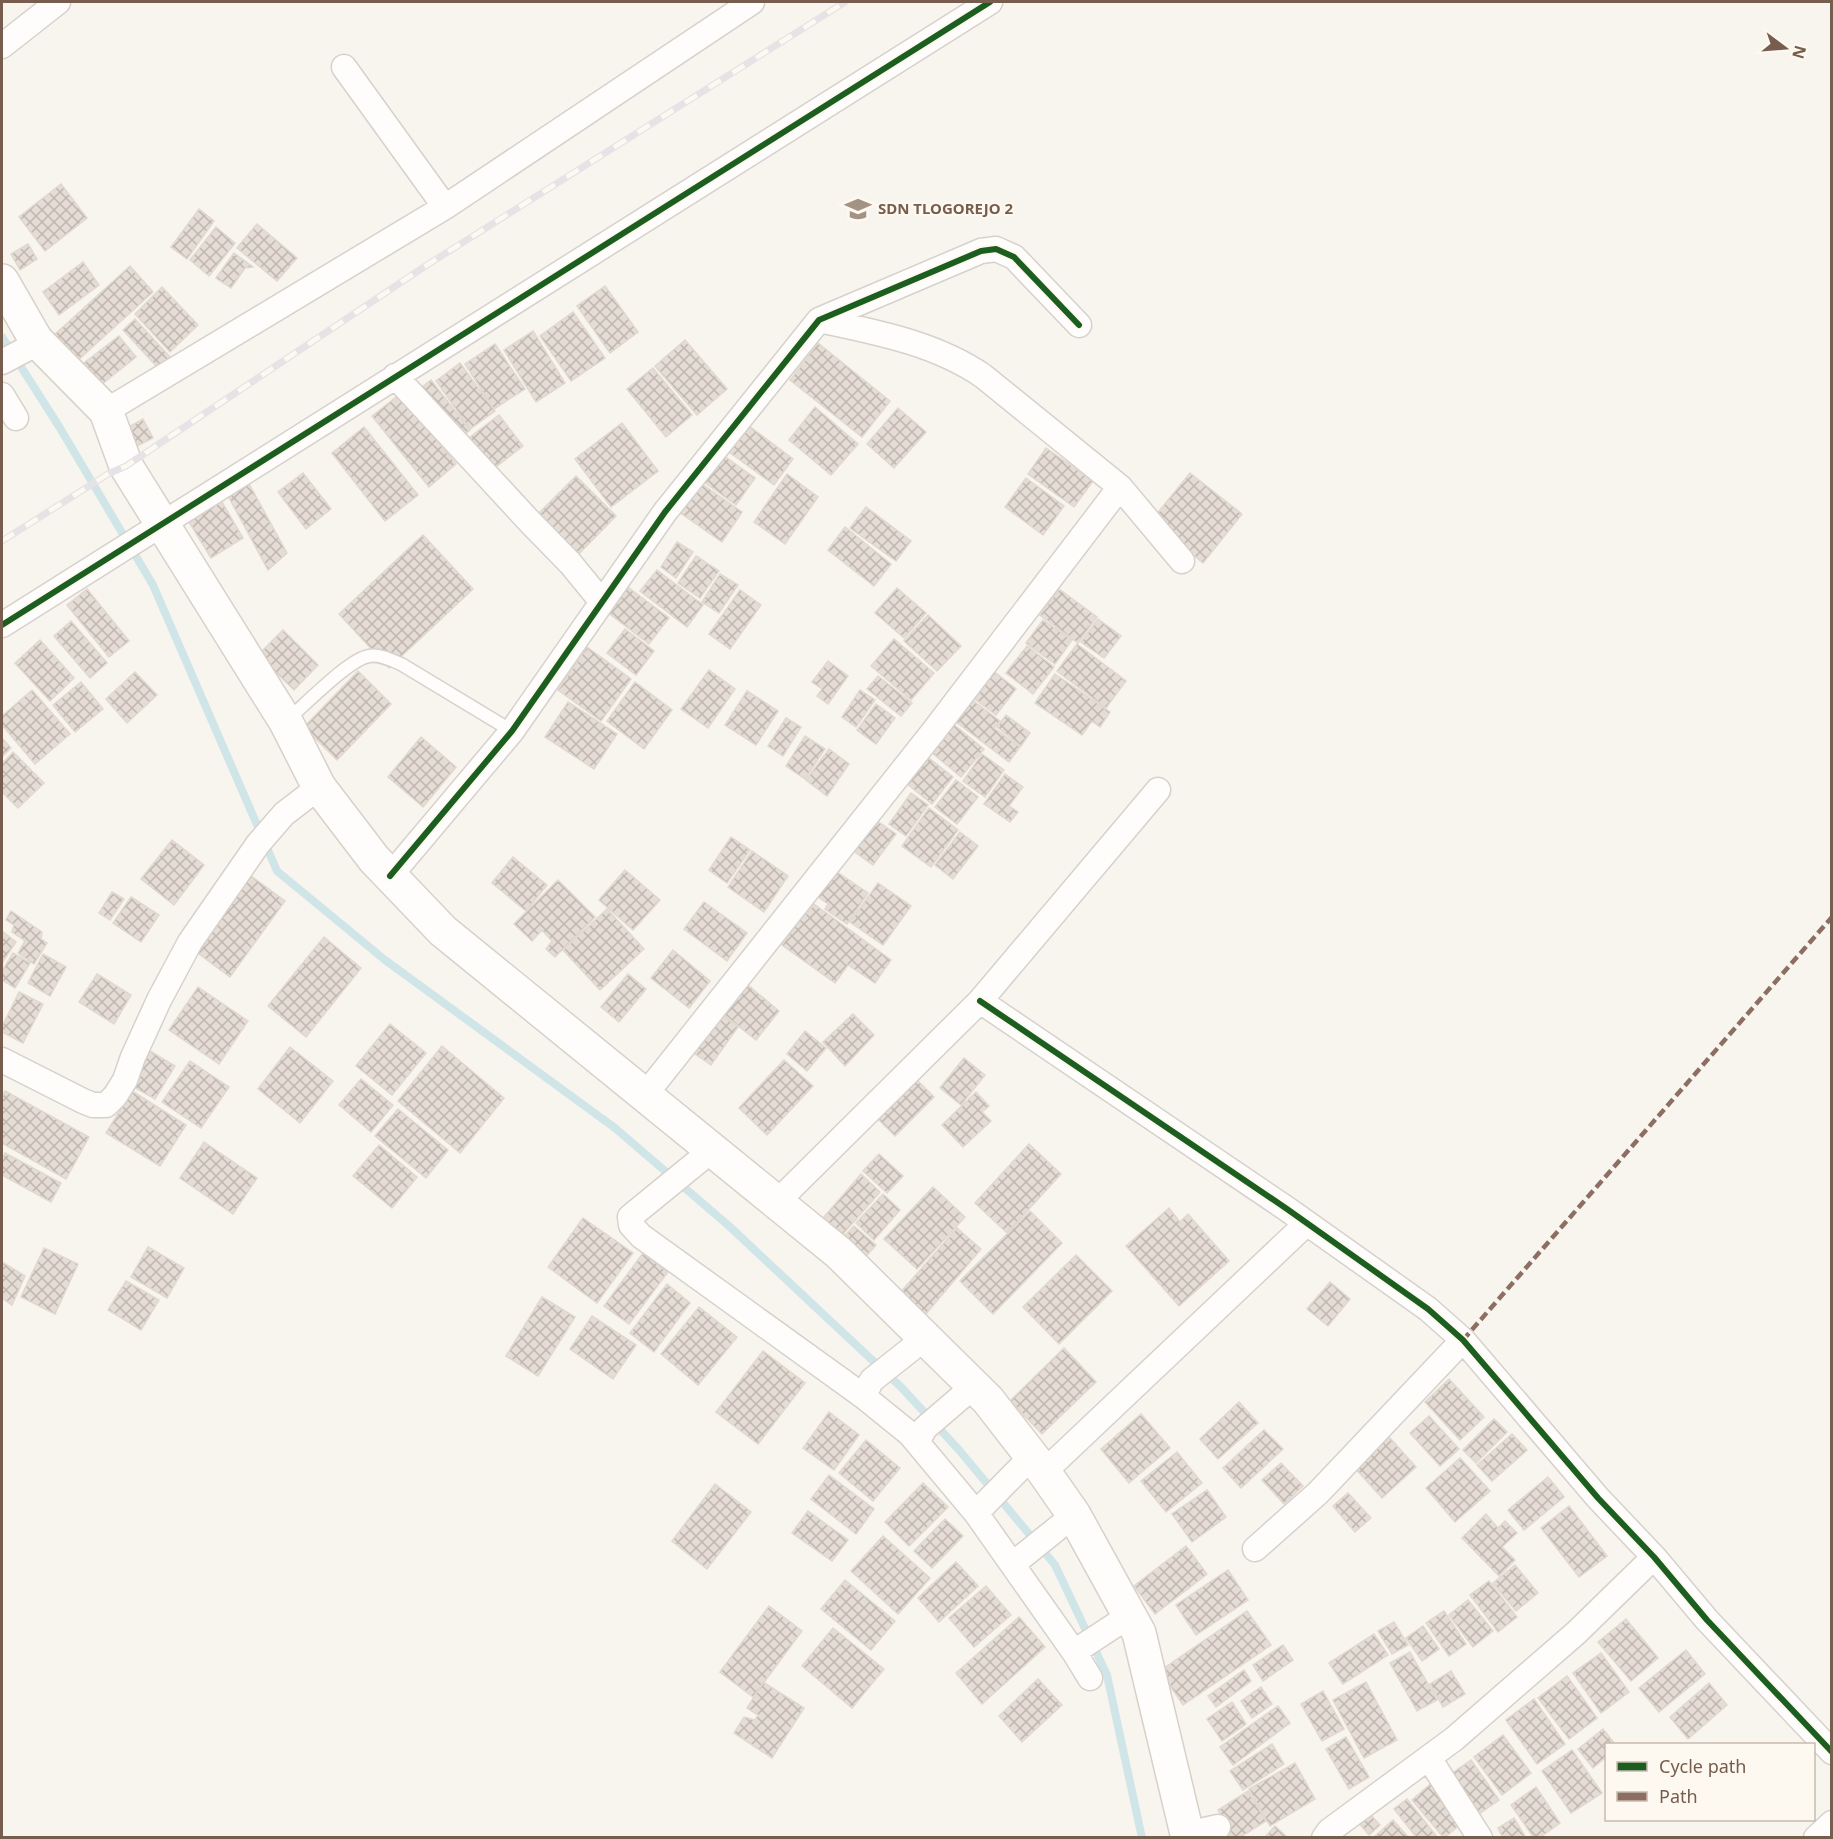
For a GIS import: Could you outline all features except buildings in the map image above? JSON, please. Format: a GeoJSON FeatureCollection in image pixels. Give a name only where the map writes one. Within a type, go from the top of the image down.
{"type":"FeatureCollection","features":[{"type":"Feature","properties":{"kind":"main road"},"geometry":{"type":"LineString","coordinates":[[2,281],[35,343],[106,411],[126,466],[285,722],[319,787],[374,859],[442,931],[645,1095],[702,1158],[777,1202],[839,1252],[966,1394],[988,1400],[1067,1520],[1122,1621],[1139,1633],[1198,1833]]}},
{"type":"Feature","properties":{"kind":"street"},"geometry":{"type":"LineString","coordinates":[[2,46],[58,2]]}},
{"type":"Feature","properties":{"kind":"street"},"geometry":{"type":"LineString","coordinates":[[106,411],[445,207],[752,2]]}},
{"type":"Feature","properties":{"kind":"street"},"geometry":{"type":"LineString","coordinates":[[2,625],[990,2]]}},
{"type":"Feature","properties":{"kind":"street"},"geometry":{"type":"LineString","coordinates":[[344,67],[445,207]]}},
{"type":"Feature","properties":{"kind":"street"},"geometry":{"type":"LineString","coordinates":[[390,876],[512,731],[665,512],[819,320],[981,251],[996,249],[1014,257],[1079,325]]}},
{"type":"Feature","properties":{"kind":"street"},"geometry":{"type":"LineString","coordinates":[[819,320],[903,340],[940,351],[965,363],[1120,487],[1182,561]]}},
{"type":"Feature","properties":{"kind":"street"},"geometry":{"type":"LineString","coordinates":[[2,362],[35,343]]}},
{"type":"Feature","properties":{"kind":"street"},"geometry":{"type":"LineString","coordinates":[[395,376],[570,563],[602,602]]}},
{"type":"Feature","properties":{"kind":"street"},"geometry":{"type":"LineString","coordinates":[[2,395],[16,418]]}},
{"type":"Feature","properties":{"kind":"street"},"geometry":{"type":"LineString","coordinates":[[645,1095],[933,732],[1120,487]]}},
{"type":"Feature","properties":{"kind":"street"},"geometry":{"type":"LineString","coordinates":[[5,1070],[93,1105],[106,1105],[125,1080],[159,1000],[190,942],[258,843],[284,814],[319,787]]}},
{"type":"Feature","properties":{"kind":"street"},"geometry":{"type":"LineString","coordinates":[[777,1202],[980,1001],[1158,790]]}},
{"type":"Feature","properties":{"kind":"street"},"geometry":{"type":"LineString","coordinates":[[980,1001],[1428,1309],[1463,1340],[1598,1498],[1654,1557],[1707,1620],[1832,1752]]}},
{"type":"Feature","properties":{"kind":"street"},"geometry":{"type":"LineString","coordinates":[[702,1158],[630,1217],[631,1225],[641,1236],[867,1388],[921,1435],[1021,1558],[1079,1649],[1090,1678]]}},
{"type":"Feature","properties":{"kind":"street"},"geometry":{"type":"LineString","coordinates":[[980,1509],[1306,1224]]}},
{"type":"Feature","properties":{"kind":"street"},"geometry":{"type":"LineString","coordinates":[[1255,1549],[1318,1493],[1463,1340]]}},
{"type":"Feature","properties":{"kind":"street"},"geometry":{"type":"LineString","coordinates":[[867,1388],[920,1343]]}},
{"type":"Feature","properties":{"kind":"street"},"geometry":{"type":"LineString","coordinates":[[921,1435],[966,1394]]}},
{"type":"Feature","properties":{"kind":"street"},"geometry":{"type":"LineString","coordinates":[[1021,1558],[1067,1520]]}},
{"type":"Feature","properties":{"kind":"street"},"geometry":{"type":"LineString","coordinates":[[1324,1838],[1329,1831],[1454,1739],[1576,1633],[1654,1557]]}},
{"type":"Feature","properties":{"kind":"street"},"geometry":{"type":"LineString","coordinates":[[1079,1649],[1122,1621]]}},
{"type":"Feature","properties":{"kind":"street"},"geometry":{"type":"LineString","coordinates":[[1429,1758],[1480,1838]]}},
{"type":"Feature","properties":{"kind":"street"},"geometry":{"type":"LineString","coordinates":[[1816,1838],[1832,1823]]}},
{"type":"Feature","properties":{"kind":"lane"},"geometry":{"type":"LineString","coordinates":[[285,722],[353,663],[369,656],[382,657],[401,664],[512,731]]}},
{"type":"Feature","properties":{"kind":"waterway"},"geometry":{"type":"LineString","coordinates":[[2,337],[60,428],[153,585],[277,871],[385,960],[615,1128],[729,1226],[902,1388],[959,1450],[1055,1565],[1107,1675],[1142,1838]]}},
{"type":"Feature","properties":{"kind":"railway"},"geometry":{"type":"LineString","coordinates":[[2,541],[108,474],[126,466],[427,265],[845,2]]}},
{"type":"Feature","properties":{"kind":"marked path"},"geometry":{"type":"LineString","coordinates":[[1463,1340],[1832,917]]}},
{"type":"Feature","properties":{"kind":"cycle path"},"geometry":{"type":"LineString","coordinates":[[2,625],[990,2]]}},
{"type":"Feature","properties":{"kind":"cycle path"},"geometry":{"type":"LineString","coordinates":[[390,876],[512,731],[665,512],[819,320],[981,251],[996,249],[1014,257],[1079,325]]}},
{"type":"Feature","properties":{"kind":"cycle path"},"geometry":{"type":"LineString","coordinates":[[980,1001],[1287,1209],[1428,1309],[1463,1340],[1598,1498],[1654,1557],[1707,1620],[1832,1752]]}},
{"type":"Feature","properties":{"kind":"place","name":"SDN TLOGOREJO 2"},"geometry":{"type":"Point","coordinates":[858,209]}}]}
